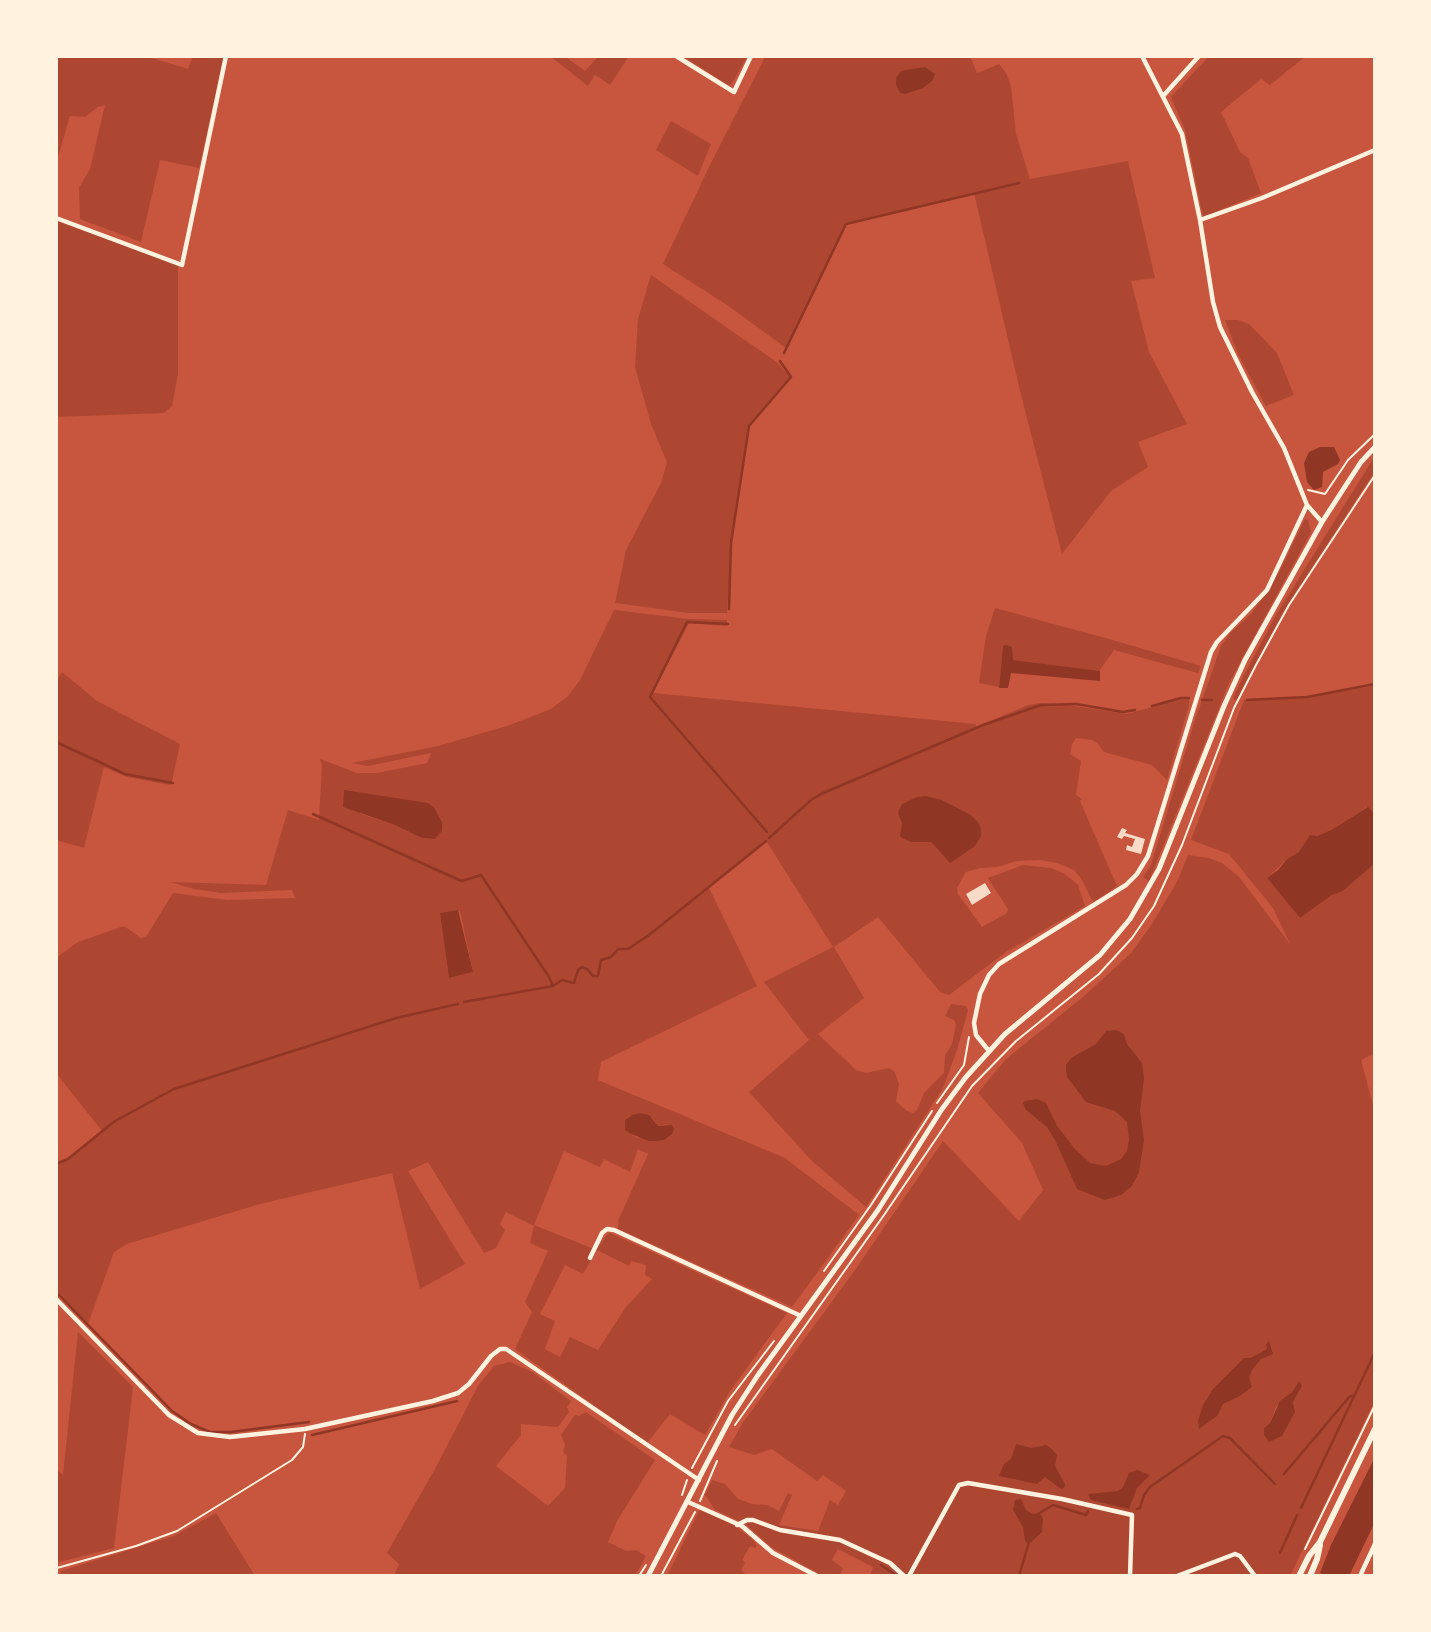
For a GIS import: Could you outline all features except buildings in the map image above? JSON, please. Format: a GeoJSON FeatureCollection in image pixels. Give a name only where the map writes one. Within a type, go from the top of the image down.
{"type":"FeatureCollection","features":[{"type":"Feature","properties":{"kind":"main road"},"geometry":{"type":"LineString","coordinates":[[1299,1576],[1320,1542],[1375,1429]]}},
{"type":"Feature","properties":{"kind":"main road"},"geometry":{"type":"LineString","coordinates":[[1310,1576],[1320,1542]]}},
{"type":"Feature","properties":{"kind":"street"},"geometry":{"type":"LineString","coordinates":[[56,218],[182,265],[226,56]]}},
{"type":"Feature","properties":{"kind":"street"},"geometry":{"type":"LineString","coordinates":[[676,56],[734,92],[751,56]]}},
{"type":"Feature","properties":{"kind":"street"},"geometry":{"type":"LineString","coordinates":[[1142,56],[1182,134],[1220,327],[1252,392],[1284,448],[1307,505],[1322,522]]}},
{"type":"Feature","properties":{"kind":"street"},"geometry":{"type":"LineString","coordinates":[[1164,95],[1199,56]]}},
{"type":"Feature","properties":{"kind":"street"},"geometry":{"type":"LineString","coordinates":[[1200,220],[1262,198],[1375,150]]}},
{"type":"Feature","properties":{"kind":"street"},"geometry":{"type":"LineString","coordinates":[[648,1576],[732,1415],[878,1210],[942,1109],[1005,1034],[1100,955],[1130,919],[1158,869],[1224,706],[1257,638],[1322,522],[1361,462],[1375,447]]}},
{"type":"Feature","properties":{"kind":"street"},"geometry":{"type":"LineString","coordinates":[[989,1051],[976,1035],[974,1023],[980,994],[989,975],[999,964],[1126,885],[1149,856],[1195,700],[1217,642],[1267,590],[1307,505]]}},
{"type":"Feature","properties":{"kind":"street"},"geometry":{"type":"LineString","coordinates":[[590,1258],[602,1233],[607,1229],[614,1230],[802,1317]]}},
{"type":"Feature","properties":{"kind":"street"},"geometry":{"type":"LineString","coordinates":[[56,1298],[169,1415],[189,1429],[208,1436],[230,1437],[305,1430],[433,1401],[458,1392],[469,1384],[491,1356],[500,1349],[506,1349],[699,1480]]}},
{"type":"Feature","properties":{"kind":"street"},"geometry":{"type":"LineString","coordinates":[[737,1525],[753,1520],[793,1532],[840,1540],[890,1563],[906,1576],[959,1485],[968,1483],[1062,1499],[1132,1515],[1130,1576]]}},
{"type":"Feature","properties":{"kind":"street"},"geometry":{"type":"LineString","coordinates":[[688,1502],[751,1532],[773,1553],[817,1576]]}},
{"type":"Feature","properties":{"kind":"street"},"geometry":{"type":"LineString","coordinates":[[1360,1576],[1375,1544]]}},
{"type":"Feature","properties":{"kind":"street"},"geometry":{"type":"LineString","coordinates":[[1177,1576],[1235,1554],[1240,1556],[1255,1576]]}},
{"type":"Feature","properties":{"kind":"path"},"geometry":{"type":"LineString","coordinates":[[1316,493],[1325,494],[1348,460],[1375,434]]}},
{"type":"Feature","properties":{"kind":"path"},"geometry":{"type":"LineString","coordinates":[[731,1430],[884,1215],[971,1086],[1016,1041],[1099,974],[1132,938],[1154,906],[1182,845],[1234,708],[1289,605],[1375,475]]}},
{"type":"Feature","properties":{"kind":"path"},"geometry":{"type":"LineString","coordinates":[[825,1270],[872,1205],[964,1065],[974,1023]]}},
{"type":"Feature","properties":{"kind":"path"},"geometry":{"type":"LineString","coordinates":[[681,1498],[689,1475],[728,1401],[780,1332]]}},
{"type":"Feature","properties":{"kind":"path"},"geometry":{"type":"LineString","coordinates":[[1304,1552],[1375,1405]]}},
{"type":"Feature","properties":{"kind":"path"},"geometry":{"type":"LineString","coordinates":[[57,1576],[57,1568],[177,1531],[292,1460],[303,1447],[305,1430]]}},
{"type":"Feature","properties":{"kind":"path"},"geometry":{"type":"LineString","coordinates":[[661,1576],[698,1506],[721,1451]]}},
{"type":"Feature","properties":{"kind":"shaded area"},"geometry":{"type":"Polygon","coordinates":[[[56,56],[152,56],[188,69],[193,56],[224,56],[199,168],[160,160],[141,242],[80,219],[79,188],[90,169],[105,105],[85,117],[70,116],[56,164],[56,56]]]}},
{"type":"Feature","properties":{"kind":"shaded area"},"geometry":{"type":"Polygon","coordinates":[[[550,56],[564,56],[585,71],[599,56],[629,56],[610,85],[595,75],[588,86],[550,56]]]}},
{"type":"Feature","properties":{"kind":"shaded area"},"geometry":{"type":"Polygon","coordinates":[[[683,56],[747,56],[747,57],[731,85],[683,56]]]}},
{"type":"Feature","properties":{"kind":"shaded area"},"geometry":{"type":"Polygon","coordinates":[[[970,56],[977,73],[999,64],[1011,86],[1016,134],[1030,179],[1128,161],[1155,278],[1131,281],[1149,352],[1187,424],[1138,442],[1148,467],[1111,491],[1062,554],[1021,395],[974,193],[846,223],[786,348],[730,307],[663,264],[709,167],[765,57],[970,56]]]}},
{"type":"Feature","properties":{"kind":"shaded area"},"geometry":{"type":"Polygon","coordinates":[[[1209,56],[1306,56],[1270,85],[1261,79],[1221,112],[1240,152],[1248,158],[1261,193],[1203,217],[1185,130],[1171,97],[1209,56]]]}},
{"type":"Feature","properties":{"kind":"shaded area"},"geometry":{"type":"Polygon","coordinates":[[[925,67],[935,74],[933,80],[923,88],[900,93],[896,78],[901,71],[925,67]]]}},
{"type":"Feature","properties":{"kind":"shaded area"},"geometry":{"type":"Polygon","coordinates":[[[671,121],[711,144],[698,176],[656,150],[671,121]]]}},
{"type":"Feature","properties":{"kind":"shaded area"},"geometry":{"type":"Polygon","coordinates":[[[56,220],[178,266],[178,374],[172,406],[164,413],[56,417],[56,220]]]}},
{"type":"Feature","properties":{"kind":"shaded area"},"geometry":{"type":"Polygon","coordinates":[[[651,275],[778,363],[790,377],[748,426],[732,538],[727,613],[689,613],[615,603],[626,550],[661,483],[667,462],[651,424],[635,367],[638,319],[651,275]]]}},
{"type":"Feature","properties":{"kind":"shaded area"},"geometry":{"type":"Polygon","coordinates":[[[1225,320],[1238,320],[1249,324],[1277,353],[1294,395],[1266,406],[1238,354],[1225,320]]]}},
{"type":"Feature","properties":{"kind":"shaded area"},"geometry":{"type":"Polygon","coordinates":[[[1320,447],[1334,447],[1340,460],[1338,464],[1323,472],[1322,487],[1314,490],[1307,482],[1304,463],[1309,452],[1320,447]]]}},
{"type":"Feature","properties":{"kind":"shaded area"},"geometry":{"type":"Polygon","coordinates":[[[1375,456],[1375,471],[1285,609],[1236,701],[1233,698],[1276,615],[1375,456]]]}},
{"type":"Feature","properties":{"kind":"shaded area"},"geometry":{"type":"Polygon","coordinates":[[[1305,519],[1308,520],[1311,532],[1229,683],[1149,881],[1143,877],[1151,865],[1195,720],[1221,646],[1262,599],[1280,570],[1305,519]]]}},
{"type":"Feature","properties":{"kind":"shaded area"},"geometry":{"type":"Polygon","coordinates":[[[995,608],[1201,666],[1198,673],[1114,650],[1099,671],[1013,660],[1003,646],[999,687],[979,683],[986,636],[995,608]]]}},
{"type":"Feature","properties":{"kind":"shaded area"},"geometry":{"type":"Polygon","coordinates":[[[614,610],[688,619],[727,620],[727,626],[689,623],[653,693],[976,724],[976,727],[1028,705],[1040,703],[1127,714],[1174,701],[1189,699],[1189,705],[1167,780],[1152,765],[1104,752],[1092,740],[1076,738],[1072,744],[1070,754],[1081,761],[1076,795],[1082,799],[1080,801],[1117,886],[1100,898],[1093,902],[1074,870],[1057,863],[1040,860],[1017,861],[966,872],[957,888],[958,894],[982,927],[1007,913],[1008,909],[988,878],[1023,865],[1051,868],[1065,874],[1078,885],[1085,906],[1006,952],[949,995],[940,992],[878,917],[834,947],[864,998],[818,1034],[856,1070],[866,1073],[889,1068],[895,1072],[899,1084],[896,1101],[907,1111],[913,1113],[917,1110],[924,1093],[944,1073],[945,1055],[952,1044],[956,1025],[954,1020],[945,1016],[951,1004],[966,1006],[968,1010],[943,1088],[866,1207],[812,1161],[749,1092],[809,1040],[764,982],[833,947],[767,842],[709,888],[757,986],[601,1062],[598,1080],[785,1158],[859,1215],[792,1307],[618,1229],[618,1221],[648,1154],[638,1149],[630,1172],[604,1159],[600,1167],[564,1151],[534,1225],[596,1250],[610,1233],[787,1313],[730,1391],[705,1435],[670,1414],[647,1443],[515,1349],[532,1312],[525,1302],[548,1251],[530,1243],[534,1226],[506,1212],[500,1224],[505,1230],[496,1248],[484,1253],[428,1162],[408,1171],[465,1264],[420,1289],[392,1173],[260,1204],[127,1244],[114,1252],[88,1324],[56,1292],[56,1167],[102,1131],[56,1073],[56,958],[78,942],[124,926],[141,938],[146,937],[173,893],[227,900],[295,898],[292,890],[221,893],[170,882],[266,885],[288,810],[319,820],[320,759],[357,773],[377,773],[427,763],[431,753],[368,766],[352,763],[438,746],[507,726],[551,709],[568,696],[580,680],[614,610]],[[343,791],[361,814],[395,825],[422,838],[435,839],[442,831],[442,822],[434,807],[428,803],[343,791]],[[942,800],[898,814],[902,823],[901,830],[920,840],[931,842],[950,863],[971,815],[942,800]],[[460,911],[440,913],[449,978],[473,972],[460,911]],[[640,1113],[628,1117],[625,1130],[637,1138],[668,1124],[658,1126],[653,1119],[640,1113]],[[597,1250],[583,1274],[565,1265],[540,1314],[555,1321],[545,1349],[560,1357],[570,1337],[598,1350],[626,1307],[652,1279],[645,1275],[646,1265],[631,1261],[629,1266],[597,1250]]]}},
{"type":"Feature","properties":{"kind":"shaded area"},"geometry":{"type":"Polygon","coordinates":[[[1003,646],[1012,647],[1013,660],[1100,671],[1100,681],[1011,673],[1008,688],[999,688],[1003,646]]]}},
{"type":"Feature","properties":{"kind":"shaded area"},"geometry":{"type":"Polygon","coordinates":[[[62,672],[97,701],[180,744],[171,785],[127,777],[104,767],[84,848],[56,840],[56,681],[62,672]]]}},
{"type":"Feature","properties":{"kind":"shaded area"},"geometry":{"type":"Polygon","coordinates":[[[1375,686],[1375,814],[1367,807],[1331,830],[1310,836],[1299,852],[1287,859],[1267,878],[1300,918],[1332,895],[1343,891],[1375,863],[1375,1053],[1361,1060],[1375,1113],[1375,1400],[1290,1576],[870,1576],[873,1567],[838,1549],[832,1560],[843,1568],[839,1576],[823,1576],[771,1547],[745,1524],[715,1510],[705,1495],[712,1480],[725,1484],[738,1499],[752,1504],[768,1505],[779,1511],[788,1493],[792,1495],[779,1525],[818,1531],[830,1500],[838,1505],[846,1491],[823,1475],[817,1481],[772,1449],[754,1455],[729,1447],[744,1421],[853,1273],[943,1141],[1019,1221],[1043,1190],[1022,1143],[978,1093],[1006,1059],[1083,997],[1131,953],[1178,880],[1188,855],[1222,863],[1239,877],[1290,944],[1273,908],[1229,854],[1191,840],[1244,700],[1294,699],[1375,686]],[[1297,1383],[1276,1407],[1270,1423],[1264,1428],[1286,1428],[1295,1409],[1293,1402],[1302,1386],[1297,1383]]]}},
{"type":"Feature","properties":{"kind":"shaded area"},"geometry":{"type":"Polygon","coordinates":[[[344,790],[428,803],[434,807],[442,822],[442,831],[435,839],[422,838],[395,825],[343,807],[344,790]]]}},
{"type":"Feature","properties":{"kind":"shaded area"},"geometry":{"type":"Polygon","coordinates":[[[917,797],[942,800],[971,815],[981,829],[981,836],[975,846],[950,863],[931,842],[911,842],[902,838],[899,810],[902,804],[917,797]]]}},
{"type":"Feature","properties":{"kind":"shaded area"},"geometry":{"type":"Polygon","coordinates":[[[1368,807],[1375,814],[1375,863],[1343,891],[1332,895],[1300,918],[1267,878],[1287,859],[1299,852],[1310,835],[1317,836],[1331,830],[1368,807]]]}},
{"type":"Feature","properties":{"kind":"shaded area"},"geometry":{"type":"Polygon","coordinates":[[[458,910],[473,972],[449,978],[440,913],[458,910]]]}},
{"type":"Feature","properties":{"kind":"shaded area"},"geometry":{"type":"Polygon","coordinates":[[[1116,1030],[1124,1034],[1127,1044],[1142,1063],[1144,1078],[1140,1111],[1144,1140],[1139,1172],[1132,1186],[1121,1195],[1105,1200],[1077,1189],[1047,1127],[1026,1110],[1023,1103],[1037,1099],[1046,1103],[1057,1126],[1090,1163],[1106,1166],[1121,1159],[1127,1151],[1129,1140],[1127,1122],[1115,1111],[1086,1102],[1067,1077],[1066,1071],[1066,1065],[1071,1058],[1096,1044],[1106,1031],[1116,1030]]]}},
{"type":"Feature","properties":{"kind":"shaded area"},"geometry":{"type":"Polygon","coordinates":[[[640,1113],[649,1115],[658,1126],[672,1125],[672,1134],[664,1140],[649,1141],[625,1130],[625,1120],[640,1113]]]}},
{"type":"Feature","properties":{"kind":"shaded area"},"geometry":{"type":"Polygon","coordinates":[[[78,1332],[133,1387],[114,1548],[56,1563],[56,1469],[63,1475],[78,1332]]]}},
{"type":"Feature","properties":{"kind":"shaded area"},"geometry":{"type":"Polygon","coordinates":[[[1269,1341],[1273,1354],[1261,1359],[1252,1370],[1249,1377],[1252,1387],[1223,1404],[1217,1416],[1199,1429],[1198,1421],[1203,1405],[1213,1389],[1244,1358],[1251,1358],[1267,1349],[1266,1344],[1269,1341]]]}},
{"type":"Feature","properties":{"kind":"shaded area"},"geometry":{"type":"Polygon","coordinates":[[[510,1362],[532,1372],[571,1401],[567,1407],[569,1412],[558,1427],[521,1424],[521,1435],[496,1466],[548,1506],[565,1488],[567,1456],[563,1452],[565,1445],[561,1435],[575,1415],[586,1412],[655,1460],[617,1521],[608,1542],[626,1551],[636,1550],[646,1556],[635,1576],[394,1576],[399,1564],[387,1553],[478,1386],[494,1366],[510,1362]]]}},
{"type":"Feature","properties":{"kind":"shaded area"},"geometry":{"type":"Polygon","coordinates":[[[1299,1381],[1302,1386],[1293,1402],[1295,1412],[1282,1436],[1269,1442],[1264,1435],[1264,1428],[1270,1423],[1280,1401],[1291,1393],[1299,1381]]]}},
{"type":"Feature","properties":{"kind":"shaded area"},"geometry":{"type":"Polygon","coordinates":[[[1016,1444],[1031,1448],[1046,1445],[1052,1449],[1057,1455],[1055,1466],[1065,1484],[1064,1488],[1061,1489],[1045,1477],[1037,1484],[999,1476],[1004,1464],[1011,1459],[1016,1444]]]}},
{"type":"Feature","properties":{"kind":"shaded area"},"geometry":{"type":"Polygon","coordinates":[[[1375,1457],[1375,1522],[1349,1576],[1326,1576],[1320,1573],[1331,1545],[1375,1457]]]}},
{"type":"Feature","properties":{"kind":"shaded area"},"geometry":{"type":"Polygon","coordinates":[[[1137,1470],[1150,1475],[1137,1488],[1129,1509],[1091,1500],[1088,1494],[1118,1491],[1123,1487],[1129,1473],[1137,1470]]]}},
{"type":"Feature","properties":{"kind":"shaded area"},"geometry":{"type":"Polygon","coordinates":[[[1021,1499],[1026,1510],[1033,1514],[1039,1513],[1043,1518],[1042,1532],[1029,1544],[1025,1541],[1023,1527],[1013,1510],[1015,1500],[1021,1499]]]}},
{"type":"Feature","properties":{"kind":"shaded area"},"geometry":{"type":"Polygon","coordinates":[[[700,1509],[734,1525],[753,1540],[757,1546],[750,1546],[742,1560],[745,1563],[741,1570],[747,1576],[667,1576],[700,1509]]]}},
{"type":"Feature","properties":{"kind":"shaded area"},"geometry":{"type":"Polygon","coordinates":[[[216,1513],[255,1576],[60,1576],[61,1571],[174,1536],[216,1513]]]}},
{"type":"Feature","properties":{"kind":"waterway"},"geometry":{"type":"LineString","coordinates":[[784,353],[846,224],[1019,183]]}},
{"type":"Feature","properties":{"kind":"waterway"},"geometry":{"type":"LineString","coordinates":[[729,609],[731,543],[749,426],[791,377],[780,361]]}},
{"type":"Feature","properties":{"kind":"waterway"},"geometry":{"type":"LineString","coordinates":[[728,624],[687,622],[650,697],[767,832]]}},
{"type":"Feature","properties":{"kind":"waterway"},"geometry":{"type":"LineString","coordinates":[[1247,700],[1307,697],[1375,684]]}},
{"type":"Feature","properties":{"kind":"waterway"},"geometry":{"type":"LineString","coordinates":[[1152,706],[1189,698]]}},
{"type":"Feature","properties":{"kind":"waterway"},"geometry":{"type":"LineString","coordinates":[[1202,700],[1212,700]]}},
{"type":"Feature","properties":{"kind":"waterway"},"geometry":{"type":"LineString","coordinates":[[769,838],[821,794],[983,725],[1041,705],[1076,704],[1123,712],[1135,710]]}},
{"type":"Feature","properties":{"kind":"waterway"},"geometry":{"type":"LineString","coordinates":[[56,742],[125,774],[173,783]]}},
{"type":"Feature","properties":{"kind":"waterway"},"geometry":{"type":"LineString","coordinates":[[313,814],[462,881],[481,875],[553,986]]}},
{"type":"Feature","properties":{"kind":"waterway"},"geometry":{"type":"LineString","coordinates":[[464,1002],[553,986],[562,980],[574,983],[578,970],[582,967],[593,976],[598,976],[601,960],[611,957],[618,949],[628,949],[649,935],[766,841]]}},
{"type":"Feature","properties":{"kind":"waterway"},"geometry":{"type":"LineString","coordinates":[[56,1164],[68,1159],[115,1121],[174,1089],[396,1018],[458,1004]]}},
{"type":"Feature","properties":{"kind":"waterway"},"geometry":{"type":"LineString","coordinates":[[56,1292],[172,1411],[191,1424],[210,1432],[231,1432],[309,1422]]}},
{"type":"Feature","properties":{"kind":"waterway"},"geometry":{"type":"LineString","coordinates":[[1301,1508],[1375,1352]]}},
{"type":"Feature","properties":{"kind":"waterway"},"geometry":{"type":"LineString","coordinates":[[1284,1474],[1350,1396],[1353,1396]]}},
{"type":"Feature","properties":{"kind":"waterway"},"geometry":{"type":"LineString","coordinates":[[312,1435],[457,1401]]}},
{"type":"Feature","properties":{"kind":"waterway"},"geometry":{"type":"LineString","coordinates":[[1137,1509],[1150,1487],[1223,1436],[1230,1438],[1275,1484]]}},
{"type":"Feature","properties":{"kind":"waterway"},"geometry":{"type":"LineString","coordinates":[[1038,1514],[1053,1505],[1086,1515],[1088,1511]]}},
{"type":"Feature","properties":{"kind":"waterway"},"geometry":{"type":"LineString","coordinates":[[1280,1553],[1297,1515]]}},
{"type":"Feature","properties":{"kind":"waterway"},"geometry":{"type":"LineString","coordinates":[[1019,1576],[1029,1542]]}},
{"type":"Feature","properties":{"kind":"waterway"},"geometry":{"type":"LineString","coordinates":[[881,1565],[897,1576]]}}]}
